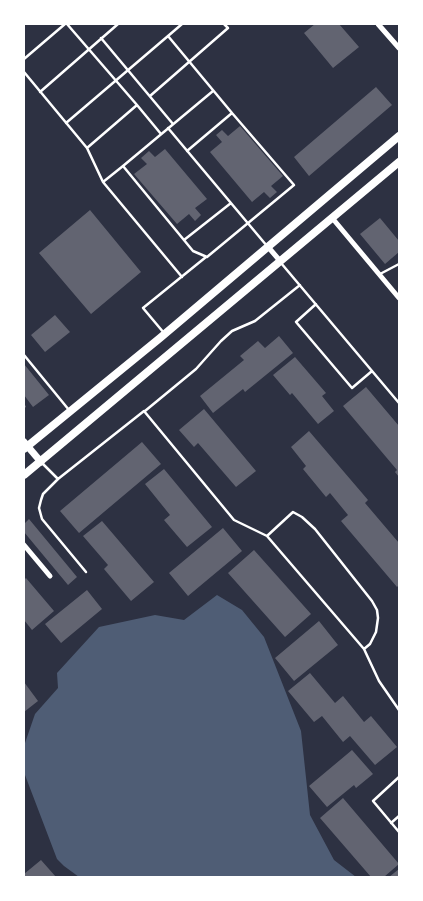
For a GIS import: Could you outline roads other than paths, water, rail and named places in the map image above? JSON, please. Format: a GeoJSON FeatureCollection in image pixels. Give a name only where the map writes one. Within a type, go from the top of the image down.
{"type":"FeatureCollection","features":[{"type":"Feature","properties":{"kind":"main road"},"geometry":{"type":"LineString","coordinates":[[25,446],[269,248],[399,136]]}},
{"type":"Feature","properties":{"kind":"main road"},"geometry":{"type":"LineString","coordinates":[[24,475],[399,162]]}},
{"type":"Feature","properties":{"kind":"street"},"geometry":{"type":"LineString","coordinates":[[378,24],[399,48]]}},
{"type":"Feature","properties":{"kind":"street"},"geometry":{"type":"LineString","coordinates":[[333,219],[399,298]]}},
{"type":"Feature","properties":{"kind":"street"},"geometry":{"type":"LineString","coordinates":[[269,248],[281,262]]}},
{"type":"Feature","properties":{"kind":"street"},"geometry":{"type":"LineString","coordinates":[[25,446],[41,462]]}},
{"type":"Feature","properties":{"kind":"street"},"geometry":{"type":"LineString","coordinates":[[24,545],[50,576]]}},
{"type":"Feature","properties":{"kind":"lane"},"geometry":{"type":"LineString","coordinates":[[24,59],[66,24],[161,134]]}},
{"type":"Feature","properties":{"kind":"lane"},"geometry":{"type":"LineString","coordinates":[[40,92],[118,24]]}},
{"type":"Feature","properties":{"kind":"lane"},"geometry":{"type":"LineString","coordinates":[[66,123],[182,24]]}},
{"type":"Feature","properties":{"kind":"lane"},"geometry":{"type":"LineString","coordinates":[[150,96],[228,28],[224,24]]}},
{"type":"Feature","properties":{"kind":"lane"},"geometry":{"type":"LineString","coordinates":[[165,334],[143,308],[294,185],[168,36]]}},
{"type":"Feature","properties":{"kind":"lane"},"geometry":{"type":"LineString","coordinates":[[101,38],[172,124]]}},
{"type":"Feature","properties":{"kind":"lane"},"geometry":{"type":"LineString","coordinates":[[24,72],[87,148],[103,182],[182,277]]}},
{"type":"Feature","properties":{"kind":"lane"},"geometry":{"type":"LineString","coordinates":[[103,182],[213,91]]}},
{"type":"Feature","properties":{"kind":"lane"},"geometry":{"type":"LineString","coordinates":[[87,148],[137,105]]}},
{"type":"Feature","properties":{"kind":"lane"},"geometry":{"type":"LineString","coordinates":[[187,150],[232,112]]}},
{"type":"Feature","properties":{"kind":"lane"},"geometry":{"type":"LineString","coordinates":[[168,128],[269,248]]}},
{"type":"Feature","properties":{"kind":"lane"},"geometry":{"type":"LineString","coordinates":[[122,166],[193,251],[207,257]]}},
{"type":"Feature","properties":{"kind":"lane"},"geometry":{"type":"LineString","coordinates":[[184,240],[231,203]]}},
{"type":"Feature","properties":{"kind":"lane"},"geometry":{"type":"LineString","coordinates":[[281,262],[399,403]]}},
{"type":"Feature","properties":{"kind":"lane"},"geometry":{"type":"LineString","coordinates":[[380,274],[399,264]]}},
{"type":"Feature","properties":{"kind":"lane"},"geometry":{"type":"LineString","coordinates":[[86,572],[42,519],[39,508],[43,494],[58,479],[196,369],[232,331],[255,321],[300,286]]}},
{"type":"Feature","properties":{"kind":"lane"},"geometry":{"type":"LineString","coordinates":[[316,304],[296,322],[302,330],[352,388],[372,371]]}},
{"type":"Feature","properties":{"kind":"lane"},"geometry":{"type":"LineString","coordinates":[[24,354],[70,411]]}},
{"type":"Feature","properties":{"kind":"lane"},"geometry":{"type":"LineString","coordinates":[[144,411],[234,520],[266,536],[364,649],[379,681],[399,710]]}},
{"type":"Feature","properties":{"kind":"lane"},"geometry":{"type":"LineString","coordinates":[[41,462],[58,479]]}},
{"type":"Feature","properties":{"kind":"lane"},"geometry":{"type":"LineString","coordinates":[[266,536],[293,512],[302,516],[315,529],[377,610],[376,632],[370,644],[364,649]]}},
{"type":"Feature","properties":{"kind":"lane"},"geometry":{"type":"LineString","coordinates":[[399,778],[372,801],[399,832]]}},
{"type":"Feature","properties":{"kind":"lane"},"geometry":{"type":"LineString","coordinates":[[391,823],[399,816]]}},
{"type":"Feature","properties":{"kind":"water"},"geometry":{"type":"Polygon","coordinates":[[[217,595],[242,610],[264,637],[301,731],[310,815],[334,860],[356,877],[79,877],[57,859],[25,775],[24,746],[35,714],[58,688],[57,673],[99,627],[155,615],[184,620],[217,595]]]}}]}
